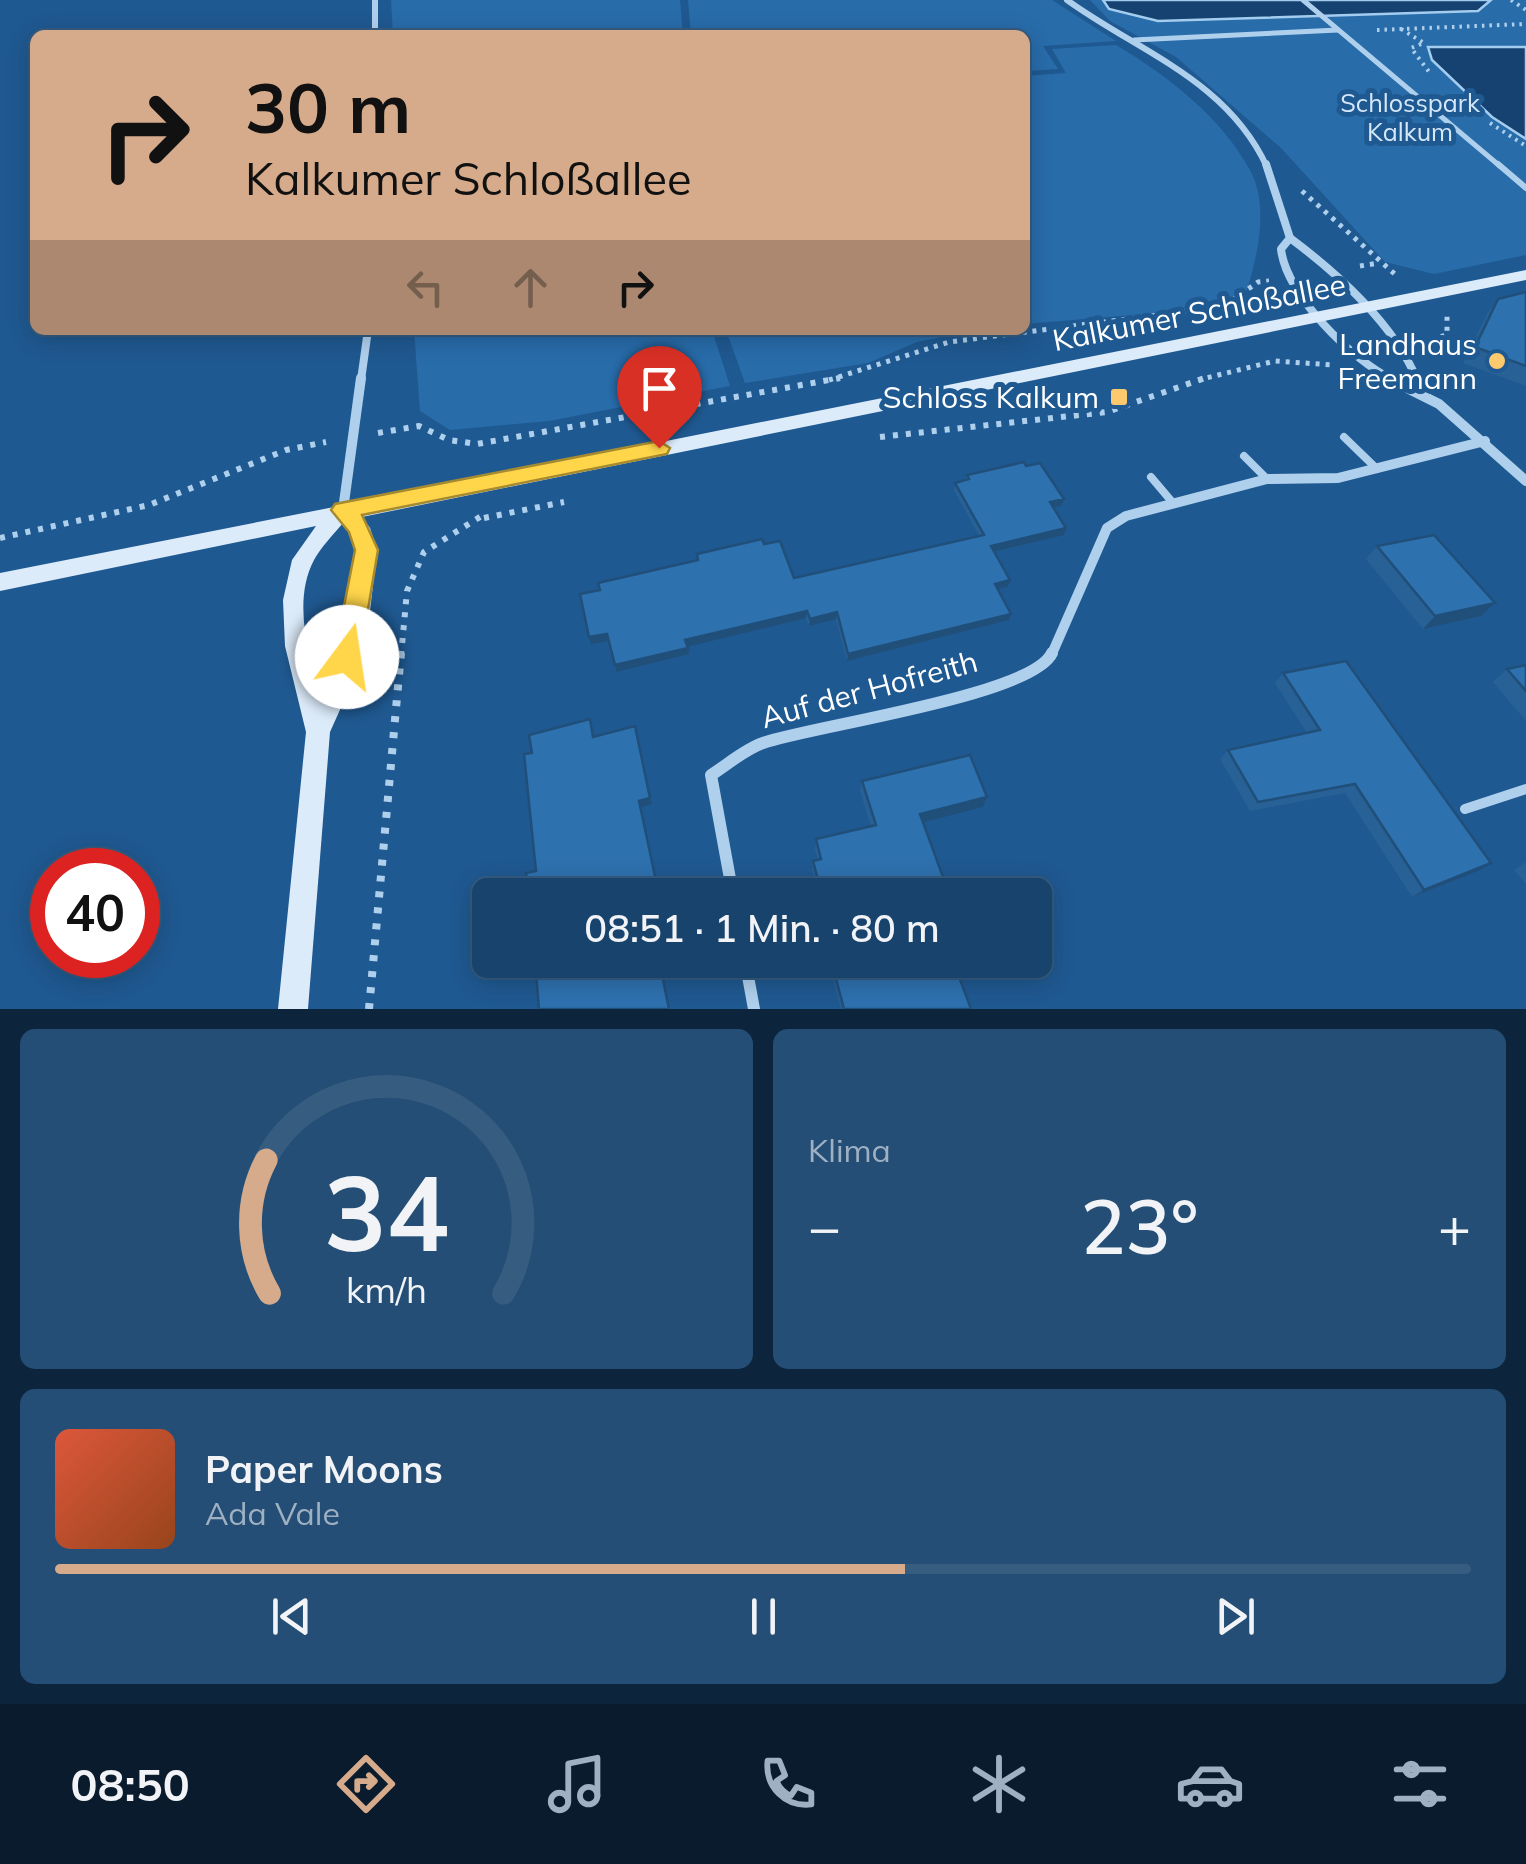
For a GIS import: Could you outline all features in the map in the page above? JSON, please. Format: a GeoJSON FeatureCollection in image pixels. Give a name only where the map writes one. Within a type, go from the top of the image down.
{"type":"FeatureCollection","features":[{"type":"Feature","properties":{"kind":"main road","name":"Kalkumer Schloßallee"},"geometry":{"type":"LineString","coordinates":[[0,582],[1526,275]]}},
{"type":"Feature","properties":{"kind":"main road"},"geometry":{"type":"LineString","coordinates":[[293,1009],[318,732],[340,683],[358,612],[366,550],[360,528],[343,510],[302,562],[295,609],[298,658],[318,732]]}},
{"type":"Feature","properties":{"kind":"street"},"geometry":{"type":"LineString","coordinates":[[375,0],[376,30]]}},
{"type":"Feature","properties":{"kind":"street"},"geometry":{"type":"LineString","coordinates":[[1068,0],[1206,88],[1270,166],[1282,192],[1290,238],[1282,249],[1282,258],[1319,319],[1359,360],[1388,379],[1420,391],[1485,441],[1526,481]]}},
{"type":"Feature","properties":{"kind":"street"},"geometry":{"type":"LineString","coordinates":[[1290,238],[1314,254],[1402,352],[1419,377],[1420,391]]}},
{"type":"Feature","properties":{"kind":"street"},"geometry":{"type":"LineString","coordinates":[[343,510],[367,335]]}},
{"type":"Feature","properties":{"kind":"street","name":"Auf der Hofreith"},"geometry":{"type":"LineString","coordinates":[[730,878],[711,775],[761,743],[897,716],[1049,660],[1107,528],[1126,516],[1267,479],[1338,478],[1485,441]]}},
{"type":"Feature","properties":{"kind":"street"},"geometry":{"type":"LineString","coordinates":[[748,978],[754,1009]]}},
{"type":"Feature","properties":{"kind":"lane"},"geometry":{"type":"LineString","coordinates":[[1303,0],[1526,188]]}},
{"type":"Feature","properties":{"kind":"lane"},"geometry":{"type":"LineString","coordinates":[[1134,40],[1338,30]]}},
{"type":"Feature","properties":{"kind":"lane"},"geometry":{"type":"LineString","coordinates":[[1344,437],[1377,469]]}},
{"type":"Feature","properties":{"kind":"lane"},"geometry":{"type":"LineString","coordinates":[[1244,456],[1267,479]]}},
{"type":"Feature","properties":{"kind":"lane"},"geometry":{"type":"LineString","coordinates":[[1151,477],[1174,504]]}},
{"type":"Feature","properties":{"kind":"lane"},"geometry":{"type":"LineString","coordinates":[[1464,808],[1526,789]]}},
{"type":"Feature","properties":{"kind":"path"},"geometry":{"type":"LineString","coordinates":[[1511,0],[1526,10]]}},
{"type":"Feature","properties":{"kind":"path"},"geometry":{"type":"LineString","coordinates":[[1338,30],[1526,24]]}},
{"type":"Feature","properties":{"kind":"path"},"geometry":{"type":"LineString","coordinates":[[1401,29],[1424,43],[1411,48],[1441,82]]}},
{"type":"Feature","properties":{"kind":"path"},"geometry":{"type":"LineString","coordinates":[[1488,122],[1526,146]]}},
{"type":"Feature","properties":{"kind":"path"},"geometry":{"type":"LineString","coordinates":[[1270,166],[1379,263]]}},
{"type":"Feature","properties":{"kind":"path"},"geometry":{"type":"LineString","coordinates":[[1030,331],[1224,306],[1258,282]]}},
{"type":"Feature","properties":{"kind":"path"},"geometry":{"type":"LineString","coordinates":[[1402,352],[1447,334],[1444,317],[1450,316]]}},
{"type":"Feature","properties":{"kind":"path"},"geometry":{"type":"LineString","coordinates":[[0,538],[149,505],[286,450],[418,426],[449,440],[477,444],[837,380],[949,342],[1002,335]]}},
{"type":"Feature","properties":{"kind":"path"},"geometry":{"type":"LineString","coordinates":[[865,439],[1107,412],[1216,374],[1275,361],[1322,366],[1359,360]]}},
{"type":"Feature","properties":{"kind":"path"},"geometry":{"type":"LineString","coordinates":[[477,444],[484,518]]}},
{"type":"Feature","properties":{"kind":"path"},"geometry":{"type":"LineString","coordinates":[[369,1009],[407,591],[424,552],[454,530],[484,518],[572,500]]}},
{"type":"Feature","properties":{"kind":"green space"},"geometry":{"type":"Polygon","coordinates":[[[391,0],[680,0],[683,30],[393,30],[391,0]]]}},
{"type":"Feature","properties":{"kind":"green space"},"geometry":{"type":"Polygon","coordinates":[[[688,0],[1052,0],[1116,41],[1043,46],[1058,69],[1030,71],[1030,30],[691,30],[688,0]]]}},
{"type":"Feature","properties":{"kind":"green space","name":"Schlosspark Kalkum"},"geometry":{"type":"Polygon","coordinates":[[[1090,0],[1526,0],[1526,255],[1434,274],[1385,262],[1281,148],[1176,57],[1110,21],[1090,0]]]}},
{"type":"Feature","properties":{"kind":"green space"},"geometry":{"type":"Polygon","coordinates":[[[1116,45],[1191,99],[1224,132],[1250,170],[1259,200],[1257,251],[1244,298],[1180,311],[1030,324],[1030,76],[1066,73],[1052,49],[1116,45]]]}},
{"type":"Feature","properties":{"kind":"green space"},"geometry":{"type":"Polygon","coordinates":[[[414,335],[714,335],[730,386],[549,421],[450,430],[420,411],[414,335]]]}},
{"type":"Feature","properties":{"kind":"green space"},"geometry":{"type":"Polygon","coordinates":[[[728,335],[953,335],[917,342],[868,363],[745,383],[728,335]]]}},
{"type":"Feature","properties":{"kind":"shaded area"},"geometry":{"type":"Polygon","coordinates":[[[1103,0],[1491,0],[1478,11],[1158,21],[1109,9],[1103,0]]]}},
{"type":"Feature","properties":{"kind":"shaded area"},"geometry":{"type":"Polygon","coordinates":[[[1428,47],[1526,47],[1526,139],[1492,117],[1432,60],[1428,47]]]}},
{"type":"Feature","properties":{"kind":"building"},"geometry":{"type":"Polygon","coordinates":[[[1526,292],[1526,366],[1475,347],[1498,299],[1526,292]]]}},
{"type":"Feature","properties":{"kind":"building"},"geometry":{"type":"Polygon","coordinates":[[[1024,462],[1026,466],[1040,463],[1064,499],[1050,502],[1066,528],[991,546],[1010,580],[995,584],[1011,614],[848,654],[837,612],[810,619],[807,611],[685,640],[688,648],[615,665],[607,634],[589,637],[580,594],[600,590],[598,583],[698,560],[697,554],[762,539],[764,544],[780,541],[794,578],[984,535],[955,483],[969,479],[967,475],[1024,462]]]}},
{"type":"Feature","properties":{"kind":"building"},"geometry":{"type":"Polygon","coordinates":[[[1434,535],[1495,603],[1435,616],[1377,546],[1434,535]]]}},
{"type":"Feature","properties":{"kind":"building"},"geometry":{"type":"Polygon","coordinates":[[[1346,661],[1491,863],[1424,890],[1355,784],[1258,802],[1228,750],[1320,730],[1283,673],[1346,661]]]}},
{"type":"Feature","properties":{"kind":"building"},"geometry":{"type":"Polygon","coordinates":[[[1526,665],[1526,691],[1507,669],[1526,665]]]}},
{"type":"Feature","properties":{"kind":"building"},"geometry":{"type":"Polygon","coordinates":[[[590,719],[593,737],[635,726],[650,798],[639,801],[655,878],[527,878],[526,873],[536,871],[524,754],[532,753],[529,735],[590,719]]]}},
{"type":"Feature","properties":{"kind":"building"},"geometry":{"type":"Polygon","coordinates":[[[970,755],[987,797],[920,814],[943,877],[818,878],[813,861],[821,859],[816,839],[876,825],[862,781],[970,755]]]}},
{"type":"Feature","properties":{"kind":"building"},"geometry":{"type":"Polygon","coordinates":[[[536,978],[663,978],[669,1009],[539,1009],[536,978]]]}},
{"type":"Feature","properties":{"kind":"building"},"geometry":{"type":"Polygon","coordinates":[[[836,978],[959,978],[971,1009],[844,1009],[836,978]]]}},
{"type":"Feature","properties":{"kind":"place","name":"Landhaus Freemann"},"geometry":{"type":"Point","coordinates":[1497,361]}},
{"type":"Feature","properties":{"kind":"place","name":"Schloss Kalkum"},"geometry":{"type":"Point","coordinates":[1119,397]}},
{"type":"Feature","properties":{"kind":"route"},"geometry":{"type":"LineString","coordinates":[[347,657],[366,550],[360,528],[343,510],[659,448]]}}]}
